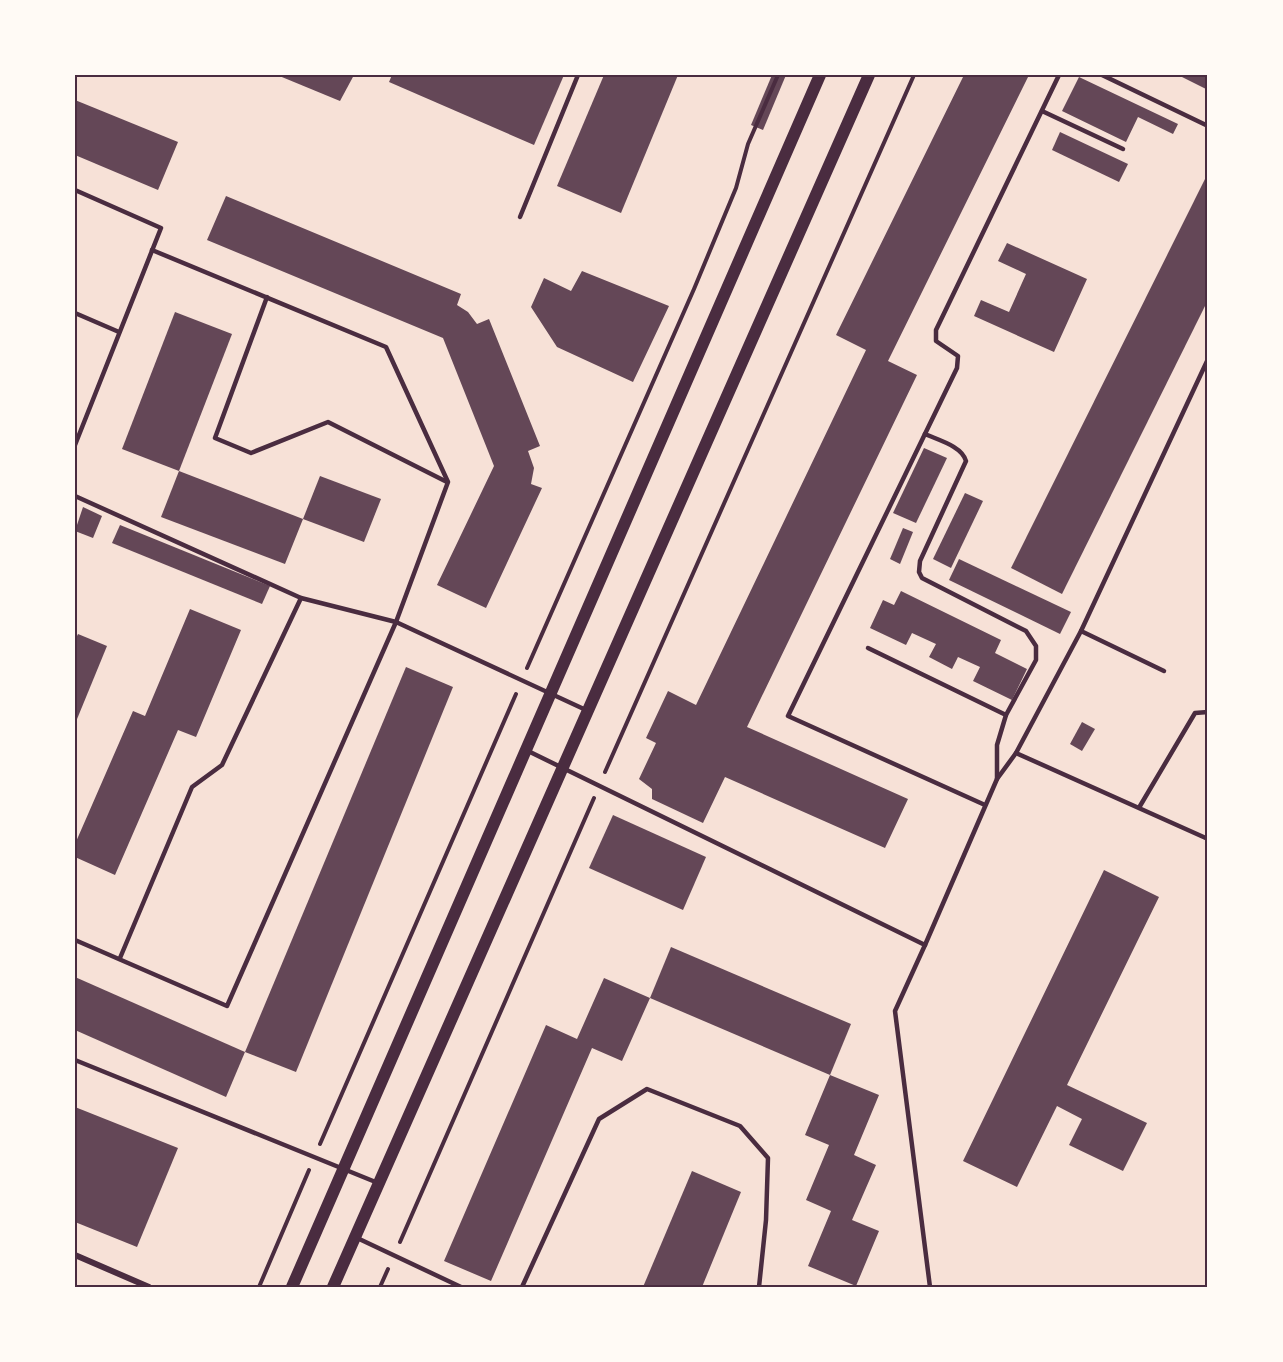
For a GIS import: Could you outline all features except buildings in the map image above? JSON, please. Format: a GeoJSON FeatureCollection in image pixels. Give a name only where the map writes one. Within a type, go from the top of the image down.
{"type":"FeatureCollection","features":[{"type":"Feature","properties":{"kind":"main road"},"geometry":{"type":"LineString","coordinates":[[292,1287],[820,75]]}},
{"type":"Feature","properties":{"kind":"main road"},"geometry":{"type":"LineString","coordinates":[[333,1287],[869,75]]}},
{"type":"Feature","properties":{"kind":"street"},"geometry":{"type":"LineString","coordinates":[[75,1255],[149,1287]]}},
{"type":"Feature","properties":{"kind":"lane"},"geometry":{"type":"LineString","coordinates":[[520,217],[578,75]]}},
{"type":"Feature","properties":{"kind":"lane"},"geometry":{"type":"LineString","coordinates":[[985,805],[788,716],[959,362],[958,356],[936,341],[936,330],[1059,75]]}},
{"type":"Feature","properties":{"kind":"lane"},"geometry":{"type":"LineString","coordinates":[[1102,75],[1208,126]]}},
{"type":"Feature","properties":{"kind":"lane"},"geometry":{"type":"LineString","coordinates":[[1042,111],[1123,149]]}},
{"type":"Feature","properties":{"kind":"lane"},"geometry":{"type":"LineString","coordinates":[[75,190],[161,228],[75,445]]}},
{"type":"Feature","properties":{"kind":"lane"},"geometry":{"type":"LineString","coordinates":[[75,940],[227,1006],[396,622],[448,483],[386,347],[152,250]]}},
{"type":"Feature","properties":{"kind":"lane"},"geometry":{"type":"LineString","coordinates":[[267,297],[215,438],[251,453],[328,423],[448,483]]}},
{"type":"Feature","properties":{"kind":"lane"},"geometry":{"type":"LineString","coordinates":[[75,313],[119,332]]}},
{"type":"Feature","properties":{"kind":"lane"},"geometry":{"type":"LineString","coordinates":[[930,1287],[895,1011],[997,779],[1016,753],[1081,631],[1208,359]]}},
{"type":"Feature","properties":{"kind":"lane"},"geometry":{"type":"LineString","coordinates":[[925,434],[958,449],[964,454],[966,461],[920,561],[919,572],[922,578],[1026,631],[1036,646],[1035,660],[1006,715],[997,746],[997,779]]}},
{"type":"Feature","properties":{"kind":"lane"},"geometry":{"type":"LineString","coordinates":[[75,496],[302,598],[396,622],[588,711]]}},
{"type":"Feature","properties":{"kind":"lane"},"geometry":{"type":"LineString","coordinates":[[120,958],[192,788],[222,765],[302,598]]}},
{"type":"Feature","properties":{"kind":"lane"},"geometry":{"type":"LineString","coordinates":[[1081,631],[1164,671]]}},
{"type":"Feature","properties":{"kind":"lane"},"geometry":{"type":"LineString","coordinates":[[868,648],[1006,715]]}},
{"type":"Feature","properties":{"kind":"lane"},"geometry":{"type":"LineString","coordinates":[[1140,806],[1196,713],[1208,712]]}},
{"type":"Feature","properties":{"kind":"lane"},"geometry":{"type":"LineString","coordinates":[[526,750],[925,945]]}},
{"type":"Feature","properties":{"kind":"lane"},"geometry":{"type":"LineString","coordinates":[[1016,753],[1140,806],[1208,839]]}},
{"type":"Feature","properties":{"kind":"lane"},"geometry":{"type":"LineString","coordinates":[[75,1060],[379,1183]]}},
{"type":"Feature","properties":{"kind":"lane"},"geometry":{"type":"LineString","coordinates":[[522,1287],[599,1119],[648,1089],[740,1126],[768,1158],[766,1220],[759,1287]]}},
{"type":"Feature","properties":{"kind":"lane"},"geometry":{"type":"LineString","coordinates":[[355,1237],[461,1287]]}},
{"type":"Feature","properties":{"kind":"path"},"geometry":{"type":"LineString","coordinates":[[380,1287],[914,75]]}}]}
